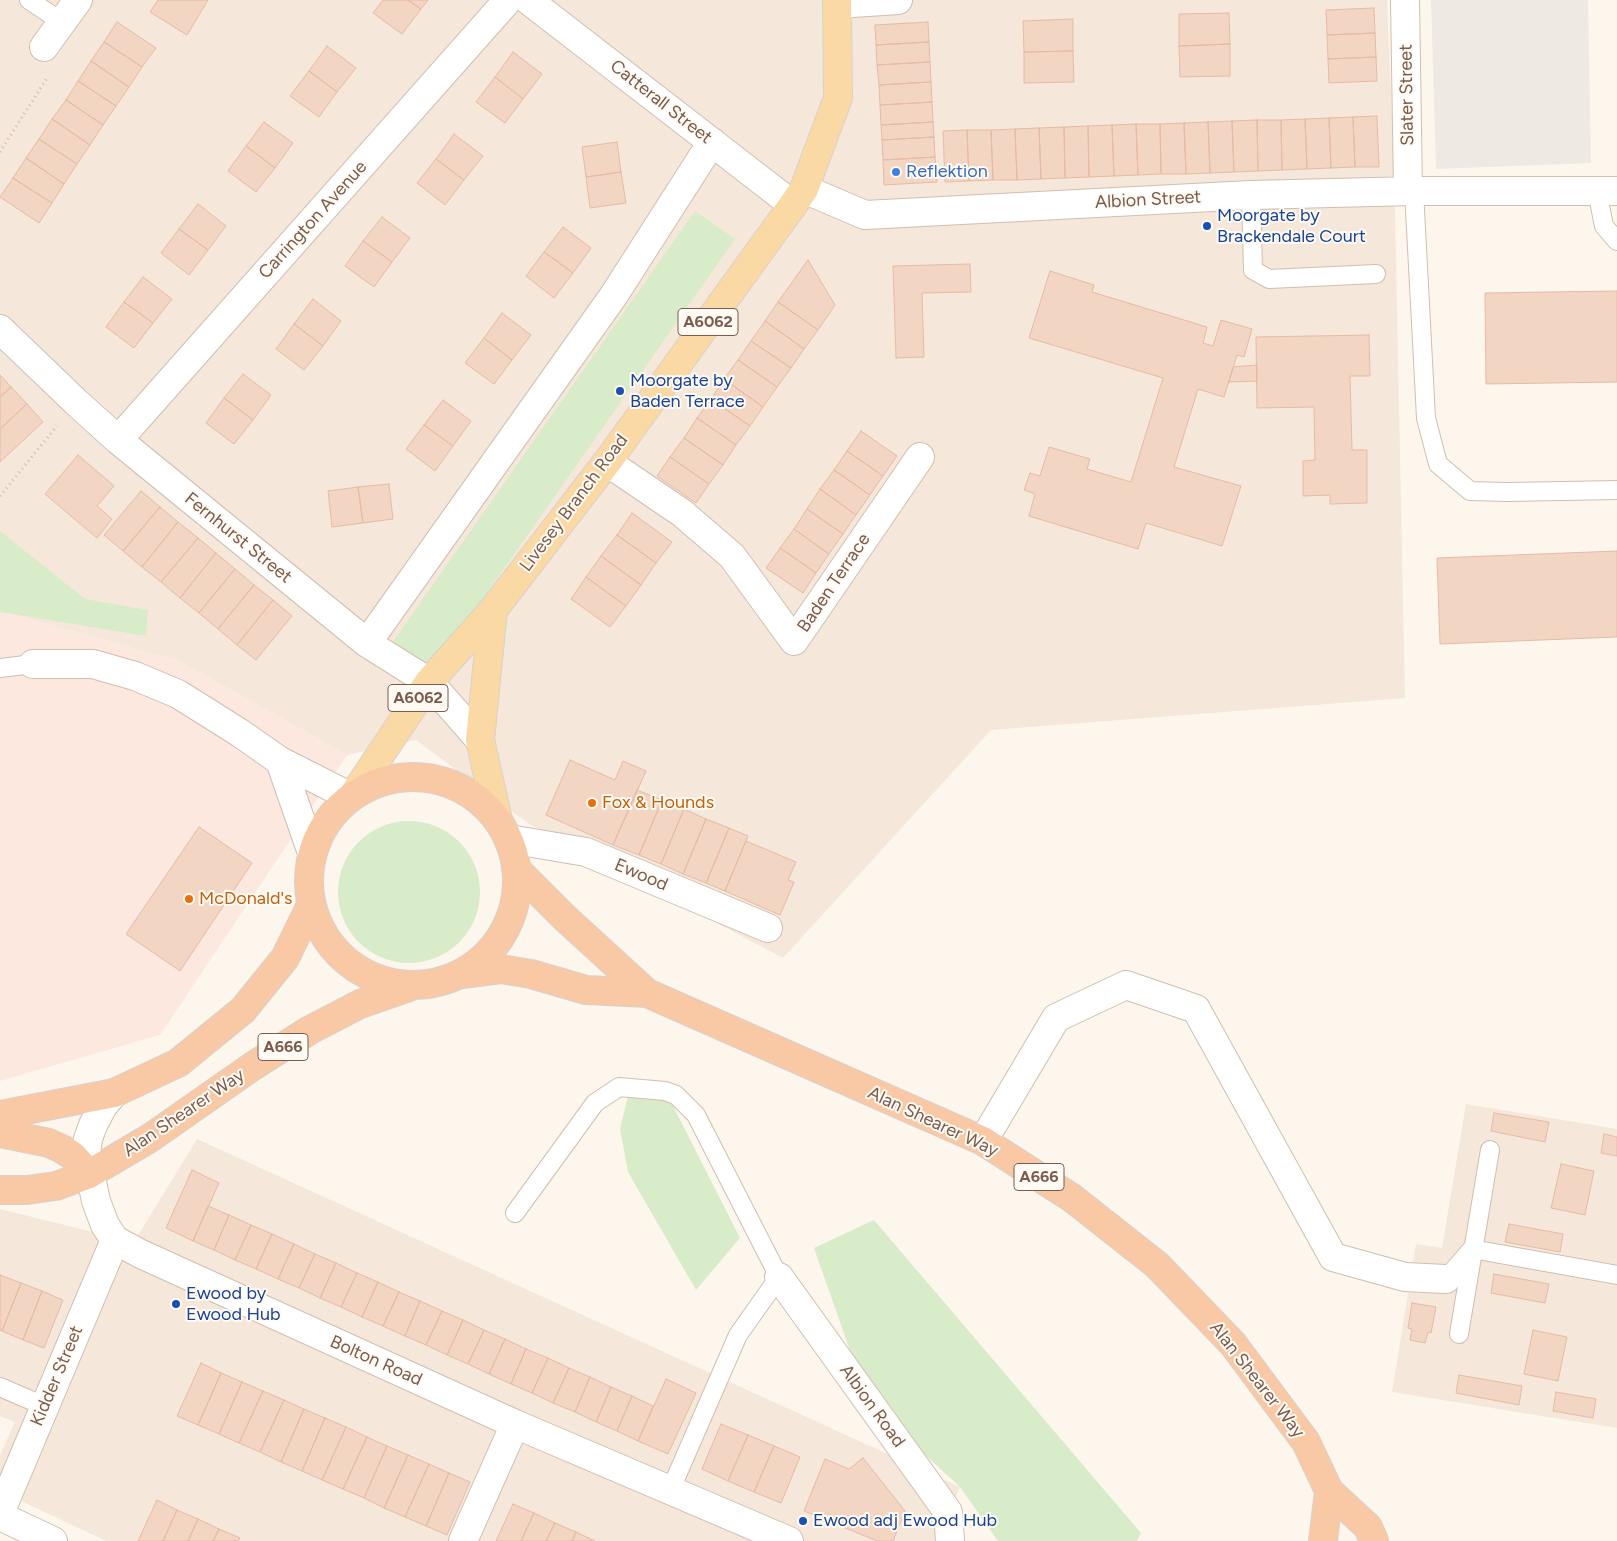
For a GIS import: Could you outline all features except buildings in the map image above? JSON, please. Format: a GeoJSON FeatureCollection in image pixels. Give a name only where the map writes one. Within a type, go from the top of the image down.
{"type":"FeatureCollection","features":[{"type":"Feature","properties":{"kind":"highway","name":"A666"},"geometry":{"type":"LineString","coordinates":[[415,776],[446,782],[475,797],[503,829],[517,870],[516,901],[505,930],[486,956],[461,974],[438,983],[413,986],[378,980],[348,964],[325,937],[311,905],[308,879],[312,853],[327,822],[352,796],[383,781],[415,776]]}},
{"type":"Feature","properties":{"kind":"highway","name":"Alan Shearer Way"},"geometry":{"type":"LineString","coordinates":[[517,870],[565,918],[647,993],[983,1141],[1072,1198],[1157,1265],[1233,1344],[1306,1442],[1329,1492],[1368,1527],[1374,1541]]}},
{"type":"Feature","properties":{"kind":"highway"},"geometry":{"type":"LineString","coordinates":[[0,1115],[114,1093],[178,1063],[243,1010],[285,958],[311,905]]}},
{"type":"Feature","properties":{"kind":"highway","name":"Alan Shearer Way"},"geometry":{"type":"LineString","coordinates":[[461,974],[501,969],[531,974],[586,990],[647,993]]}},
{"type":"Feature","properties":{"kind":"highway","name":"Alan Shearer Way"},"geometry":{"type":"LineString","coordinates":[[89,1174],[150,1138],[253,1066],[310,1030],[360,1004],[413,986]]}},
{"type":"Feature","properties":{"kind":"highway"},"geometry":{"type":"LineString","coordinates":[[0,1133],[40,1141],[62,1149],[73,1156],[89,1174]]}},
{"type":"Feature","properties":{"kind":"highway","name":"A666"},"geometry":{"type":"LineString","coordinates":[[0,1190],[28,1190],[56,1186],[89,1174]]}},
{"type":"Feature","properties":{"kind":"highway"},"geometry":{"type":"LineString","coordinates":[[1323,1541],[1329,1492]]}},
{"type":"Feature","properties":{"kind":"main road","name":"Livesey Branch Road"},"geometry":{"type":"LineString","coordinates":[[352,796],[429,682],[493,610],[607,462],[798,197],[838,98],[838,2]]}},
{"type":"Feature","properties":{"kind":"main road"},"geometry":{"type":"LineString","coordinates":[[493,610],[480,740],[503,829]]}},
{"type":"Feature","properties":{"kind":"street"},"geometry":{"type":"LineString","coordinates":[[44,47],[78,0]]}},
{"type":"Feature","properties":{"kind":"street","name":"Carrington Avenue"},"geometry":{"type":"LineString","coordinates":[[118,440],[508,0]]}},
{"type":"Feature","properties":{"kind":"street","name":"Catterall Street"},"geometry":{"type":"LineString","coordinates":[[528,0],[712,142],[798,197]]}},
{"type":"Feature","properties":{"kind":"street"},"geometry":{"type":"LineString","coordinates":[[838,2],[898,0]]}},
{"type":"Feature","properties":{"kind":"street","name":"Slater Street"},"geometry":{"type":"LineString","coordinates":[[1405,0],[1411,191]]}},
{"type":"Feature","properties":{"kind":"street"},"geometry":{"type":"LineString","coordinates":[[367,643],[614,295],[712,142]]}},
{"type":"Feature","properties":{"kind":"street","name":"Albion Street"},"geometry":{"type":"LineString","coordinates":[[798,197],[865,215],[1251,195],[1411,191],[1607,191]]}},
{"type":"Feature","properties":{"kind":"street","name":"Fernhurst Street"},"geometry":{"type":"LineString","coordinates":[[0,329],[118,440],[367,643],[429,682],[480,740]]}},
{"type":"Feature","properties":{"kind":"street","name":"Baden Terrace"},"geometry":{"type":"LineString","coordinates":[[607,462],[682,513],[732,556],[794,641],[920,457]]}},
{"type":"Feature","properties":{"kind":"street"},"geometry":{"type":"LineString","coordinates":[[33,664],[93,664],[135,676],[178,694],[280,761],[352,796]]}},
{"type":"Feature","properties":{"kind":"street"},"geometry":{"type":"LineString","coordinates":[[280,761],[312,853]]}},
{"type":"Feature","properties":{"kind":"street","name":"Ewood"},"geometry":{"type":"LineString","coordinates":[[503,829],[586,852],[768,928]]}},
{"type":"Feature","properties":{"kind":"street"},"geometry":{"type":"LineString","coordinates":[[983,1141],[1056,1018],[1126,985],[1196,1008],[1333,1257],[1405,1277],[1446,1279]]}},
{"type":"Feature","properties":{"kind":"street"},"geometry":{"type":"LineString","coordinates":[[114,1093],[103,1106],[92,1125],[86,1153],[89,1174],[105,1225],[115,1240]]}},
{"type":"Feature","properties":{"kind":"street","name":"Kidder Street"},"geometry":{"type":"LineString","coordinates":[[0,1514],[115,1240]]}},
{"type":"Feature","properties":{"kind":"street","name":"Bolton Road"},"geometry":{"type":"LineString","coordinates":[[115,1240],[141,1254],[515,1424],[789,1541]]}},
{"type":"Feature","properties":{"kind":"street","name":"Albion Road"},"geometry":{"type":"LineString","coordinates":[[779,1277],[948,1512],[950,1541]]}},
{"type":"Feature","properties":{"kind":"street"},"geometry":{"type":"LineString","coordinates":[[462,1541],[515,1424]]}},
{"type":"Feature","properties":{"kind":"street"},"geometry":{"type":"LineString","coordinates":[[0,1514],[53,1541]]}},
{"type":"Feature","properties":{"kind":"lane"},"geometry":{"type":"LineString","coordinates":[[29,0],[62,22]]}},
{"type":"Feature","properties":{"kind":"lane"},"geometry":{"type":"LineString","coordinates":[[1411,191],[1426,418],[1438,464],[1470,491],[1617,490]]}},
{"type":"Feature","properties":{"kind":"lane"},"geometry":{"type":"LineString","coordinates":[[1607,191],[1604,226],[1617,240]]}},
{"type":"Feature","properties":{"kind":"lane"},"geometry":{"type":"LineString","coordinates":[[1251,195],[1253,270],[1269,279],[1376,274]]}},
{"type":"Feature","properties":{"kind":"lane"},"geometry":{"type":"LineString","coordinates":[[0,668],[33,664]]}},
{"type":"Feature","properties":{"kind":"lane"},"geometry":{"type":"LineString","coordinates":[[515,1213],[595,1103],[619,1087],[665,1091],[676,1095],[696,1115],[779,1277],[738,1335],[670,1490]]}},
{"type":"Feature","properties":{"kind":"lane"},"geometry":{"type":"LineString","coordinates":[[1458,1334],[1490,1150]]}},
{"type":"Feature","properties":{"kind":"lane"},"geometry":{"type":"LineString","coordinates":[[1446,1279],[1472,1250]]}},
{"type":"Feature","properties":{"kind":"lane"},"geometry":{"type":"LineString","coordinates":[[1472,1250],[1617,1275]]}},
{"type":"Feature","properties":{"kind":"lane"},"geometry":{"type":"LineString","coordinates":[[0,1387],[44,1406]]}},
{"type":"Feature","properties":{"kind":"path"},"geometry":{"type":"LineString","coordinates":[[0,152],[55,65],[44,47]]}},
{"type":"Feature","properties":{"kind":"path"},"geometry":{"type":"LineString","coordinates":[[0,496],[76,402]]}},
{"type":"Feature","properties":{"kind":"shaded area"},"geometry":{"type":"Polygon","coordinates":[[[0,0],[1387,0],[1394,163],[1405,698],[991,730],[783,958],[529,824],[416,740],[347,755],[179,661],[0,611],[0,0]]]}},
{"type":"Feature","properties":{"kind":"shaded area"},"geometry":{"type":"Polygon","coordinates":[[[1431,0],[1588,0],[1591,163],[1436,169],[1431,0]]]}},
{"type":"Feature","properties":{"kind":"shaded area"},"geometry":{"type":"Polygon","coordinates":[[[0,611],[179,661],[347,755],[160,1035],[0,1081],[0,611]]]}},
{"type":"Feature","properties":{"kind":"shaded area"},"geometry":{"type":"Polygon","coordinates":[[[1466,1104],[1617,1129],[1617,1428],[1392,1392],[1416,1244],[1442,1248],[1466,1104]]]}},
{"type":"Feature","properties":{"kind":"shaded area"},"geometry":{"type":"Polygon","coordinates":[[[197,1139],[960,1487],[937,1541],[106,1541],[0,1491],[0,1455],[15,1422],[0,1416],[0,1209],[134,1242],[197,1139]]]}},
{"type":"Feature","properties":{"kind":"green space"},"geometry":{"type":"Polygon","coordinates":[[[695,211],[735,239],[430,674],[390,646],[695,211]]]}},
{"type":"Feature","properties":{"kind":"green space"},"geometry":{"type":"Polygon","coordinates":[[[0,531],[85,599],[148,610],[146,636],[0,612],[0,531]]]}},
{"type":"Feature","properties":{"kind":"green space"},"geometry":{"type":"Polygon","coordinates":[[[409,821],[423,822],[436,826],[459,842],[475,865],[479,878],[479,906],[475,919],[459,942],[436,958],[423,962],[409,963],[395,962],[382,958],[359,942],[343,919],[339,906],[338,892],[339,878],[343,865],[359,842],[382,826],[395,822],[409,821]]]}},
{"type":"Feature","properties":{"kind":"green space"},"geometry":{"type":"Polygon","coordinates":[[[628,1096],[668,1096],[740,1238],[696,1290],[628,1172],[620,1129],[628,1096]]]}},
{"type":"Feature","properties":{"kind":"green space"},"geometry":{"type":"Polygon","coordinates":[[[874,1220],[1141,1533],[1137,1541],[998,1541],[960,1487],[868,1402],[814,1248],[874,1220]]]}},
{"type":"Feature","properties":{"kind":"place","name":"Reflektion"},"geometry":{"type":"Point","coordinates":[896,172]}},
{"type":"Feature","properties":{"kind":"place","name":"Moorgate by Brackendale Court"},"geometry":{"type":"Point","coordinates":[1207,226]}},
{"type":"Feature","properties":{"kind":"place","name":"Moorgate by Baden Terrace"},"geometry":{"type":"Point","coordinates":[620,391]}},
{"type":"Feature","properties":{"kind":"place","name":"Fox & Hounds"},"geometry":{"type":"Point","coordinates":[592,803]}},
{"type":"Feature","properties":{"kind":"place","name":"McDonald's"},"geometry":{"type":"Point","coordinates":[189,899]}},
{"type":"Feature","properties":{"kind":"place","name":"Ewood by Ewood Hub"},"geometry":{"type":"Point","coordinates":[176,1304]}},
{"type":"Feature","properties":{"kind":"place","name":"Ewood adj Ewood Hub"},"geometry":{"type":"Point","coordinates":[803,1521]}}]}
